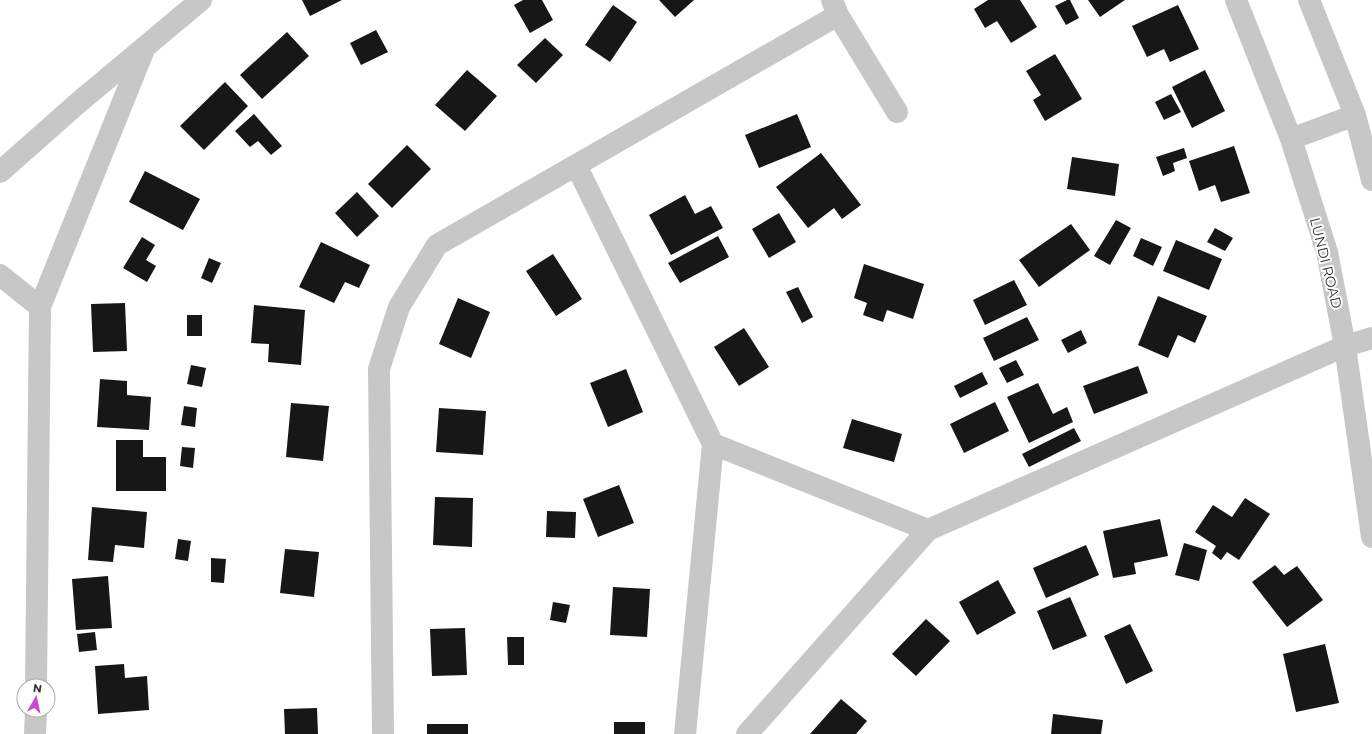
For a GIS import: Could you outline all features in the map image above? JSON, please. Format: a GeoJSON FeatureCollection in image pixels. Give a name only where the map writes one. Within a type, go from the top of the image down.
{"type":"FeatureCollection","features":[{"type":"Feature","properties":{"kind":"street"},"geometry":{"type":"LineString","coordinates":[[0,172],[78,103],[201,0]]}},
{"type":"Feature","properties":{"kind":"street","name":"LUNDI ROAD"},"geometry":{"type":"LineString","coordinates":[[1236,0],[1290,139],[1327,252],[1345,346],[1372,537]]}},
{"type":"Feature","properties":{"kind":"street"},"geometry":{"type":"LineString","coordinates":[[1309,0],[1355,115],[1372,180]]}},
{"type":"Feature","properties":{"kind":"street"},"geometry":{"type":"LineString","coordinates":[[383,734],[379,368],[399,307],[437,245],[576,165],[835,7],[897,112]]}},
{"type":"Feature","properties":{"kind":"street"},"geometry":{"type":"LineString","coordinates":[[36,678],[40,307],[145,47]]}},
{"type":"Feature","properties":{"kind":"street"},"geometry":{"type":"LineString","coordinates":[[1290,139],[1355,115]]}},
{"type":"Feature","properties":{"kind":"street"},"geometry":{"type":"LineString","coordinates":[[576,165],[713,444],[685,734]]}},
{"type":"Feature","properties":{"kind":"street"},"geometry":{"type":"LineString","coordinates":[[0,276],[40,307]]}},
{"type":"Feature","properties":{"kind":"street"},"geometry":{"type":"LineString","coordinates":[[747,734],[928,530],[1345,346],[1372,338]]}},
{"type":"Feature","properties":{"kind":"street"},"geometry":{"type":"LineString","coordinates":[[713,444],[928,530]]}},
{"type":"Feature","properties":{"kind":"street"},"geometry":{"type":"LineString","coordinates":[[35,734],[36,718]]}},
{"type":"Feature","properties":{"kind":"building"},"geometry":{"type":"Polygon","coordinates":[[[302,0],[342,0],[310,16],[302,0]]]}},
{"type":"Feature","properties":{"kind":"building"},"geometry":{"type":"Polygon","coordinates":[[[523,0],[542,0],[553,20],[530,33],[514,5],[523,0]]]}},
{"type":"Feature","properties":{"kind":"building"},"geometry":{"type":"Polygon","coordinates":[[[659,0],[694,0],[675,17],[659,0]]]}},
{"type":"Feature","properties":{"kind":"building"},"geometry":{"type":"Polygon","coordinates":[[[988,0],[1020,0],[1037,27],[1011,43],[997,21],[985,28],[974,9],[988,0]]]}},
{"type":"Feature","properties":{"kind":"building"},"geometry":{"type":"Polygon","coordinates":[[[1070,0],[1079,18],[1066,25],[1055,6],[1070,0]]]}},
{"type":"Feature","properties":{"kind":"building"},"geometry":{"type":"Polygon","coordinates":[[[1088,0],[1125,0],[1100,17],[1088,0]]]}},
{"type":"Feature","properties":{"kind":"building"},"geometry":{"type":"Polygon","coordinates":[[[613,5],[637,22],[610,62],[585,45],[613,5]]]}},
{"type":"Feature","properties":{"kind":"building"},"geometry":{"type":"Polygon","coordinates":[[[1178,5],[1199,49],[1170,62],[1164,49],[1147,57],[1132,26],[1178,5]]]}},
{"type":"Feature","properties":{"kind":"building"},"geometry":{"type":"Polygon","coordinates":[[[376,30],[388,52],[361,65],[350,43],[376,30]]]}},
{"type":"Feature","properties":{"kind":"building"},"geometry":{"type":"Polygon","coordinates":[[[287,32],[309,56],[262,99],[240,75],[287,32]]]}},
{"type":"Feature","properties":{"kind":"building"},"geometry":{"type":"Polygon","coordinates":[[[545,38],[563,55],[536,83],[517,65],[545,38]]]}},
{"type":"Feature","properties":{"kind":"building"},"geometry":{"type":"Polygon","coordinates":[[[1055,54],[1082,99],[1045,121],[1033,100],[1041,95],[1026,71],[1055,54]]]}},
{"type":"Feature","properties":{"kind":"building"},"geometry":{"type":"Polygon","coordinates":[[[467,70],[497,96],[465,131],[435,105],[467,70]]]}},
{"type":"Feature","properties":{"kind":"building"},"geometry":{"type":"Polygon","coordinates":[[[1205,70],[1225,111],[1192,128],[1172,87],[1205,70]]]}},
{"type":"Feature","properties":{"kind":"building"},"geometry":{"type":"Polygon","coordinates":[[[225,82],[248,106],[204,150],[180,126],[225,82]]]}},
{"type":"Feature","properties":{"kind":"building"},"geometry":{"type":"Polygon","coordinates":[[[1171,94],[1181,112],[1164,120],[1155,102],[1171,94]]]}},
{"type":"Feature","properties":{"kind":"building"},"geometry":{"type":"Polygon","coordinates":[[[254,114],[282,146],[271,155],[258,141],[250,147],[235,131],[254,114]]]}},
{"type":"Feature","properties":{"kind":"building"},"geometry":{"type":"Polygon","coordinates":[[[797,114],[811,147],[759,168],[745,135],[797,114]]]}},
{"type":"Feature","properties":{"kind":"building"},"geometry":{"type":"Polygon","coordinates":[[[407,145],[431,169],[392,208],[368,184],[407,145]]]}},
{"type":"Feature","properties":{"kind":"building"},"geometry":{"type":"Polygon","coordinates":[[[1234,146],[1250,193],[1221,202],[1215,185],[1199,191],[1189,161],[1234,146]]]}},
{"type":"Feature","properties":{"kind":"building"},"geometry":{"type":"Polygon","coordinates":[[[1184,148],[1187,158],[1173,163],[1175,171],[1163,176],[1156,157],[1184,148]]]}},
{"type":"Feature","properties":{"kind":"building"},"geometry":{"type":"Polygon","coordinates":[[[821,153],[861,205],[842,219],[834,208],[808,228],[776,187],[821,153]]]}},
{"type":"Feature","properties":{"kind":"building"},"geometry":{"type":"Polygon","coordinates":[[[1072,157],[1119,164],[1115,196],[1067,189],[1072,157]]]}},
{"type":"Feature","properties":{"kind":"building"},"geometry":{"type":"Polygon","coordinates":[[[145,171],[200,199],[183,230],[129,202],[145,171]]]}},
{"type":"Feature","properties":{"kind":"building"},"geometry":{"type":"Polygon","coordinates":[[[357,192],[379,216],[357,237],[335,213],[357,192]]]}},
{"type":"Feature","properties":{"kind":"building"},"geometry":{"type":"Polygon","coordinates":[[[685,195],[695,214],[711,206],[723,228],[671,255],[649,215],[685,195]]]}},
{"type":"Feature","properties":{"kind":"building"},"geometry":{"type":"Polygon","coordinates":[[[779,213],[796,242],[769,258],[752,229],[779,213]]]}},
{"type":"Feature","properties":{"kind":"building"},"geometry":{"type":"Polygon","coordinates":[[[1116,220],[1131,228],[1110,265],[1094,256],[1116,220]]]}},
{"type":"Feature","properties":{"kind":"building"},"geometry":{"type":"Polygon","coordinates":[[[1071,224],[1090,250],[1039,287],[1019,260],[1071,224]]]}},
{"type":"Feature","properties":{"kind":"building"},"geometry":{"type":"Polygon","coordinates":[[[1215,228],[1233,238],[1225,251],[1207,242],[1215,228]]]}},
{"type":"Feature","properties":{"kind":"building"},"geometry":{"type":"Polygon","coordinates":[[[718,236],[729,257],[680,283],[668,263],[718,236]]]}},
{"type":"Feature","properties":{"kind":"building"},"geometry":{"type":"Polygon","coordinates":[[[142,237],[155,245],[146,260],[156,266],[147,282],[123,268],[142,237]]]}},
{"type":"Feature","properties":{"kind":"building"},"geometry":{"type":"Polygon","coordinates":[[[1141,238],[1162,247],[1153,266],[1133,256],[1141,238]]]}},
{"type":"Feature","properties":{"kind":"building"},"geometry":{"type":"Polygon","coordinates":[[[1176,240],[1222,259],[1209,290],[1163,271],[1176,240]]]}},
{"type":"Feature","properties":{"kind":"building"},"geometry":{"type":"Polygon","coordinates":[[[321,242],[370,265],[359,288],[345,282],[334,303],[299,287],[321,242]]]}},
{"type":"Feature","properties":{"kind":"building"},"geometry":{"type":"Polygon","coordinates":[[[553,254],[582,299],[556,316],[526,271],[553,254]]]}},
{"type":"Feature","properties":{"kind":"building"},"geometry":{"type":"Polygon","coordinates":[[[209,258],[221,263],[212,283],[201,278],[209,258]]]}},
{"type":"Feature","properties":{"kind":"building"},"geometry":{"type":"Polygon","coordinates":[[[864,264],[924,284],[913,319],[887,310],[883,322],[863,315],[867,303],[854,298],[864,264]]]}},
{"type":"Feature","properties":{"kind":"building"},"geometry":{"type":"Polygon","coordinates":[[[1014,280],[1027,305],[985,325],[973,300],[1014,280]]]}},
{"type":"Feature","properties":{"kind":"building"},"geometry":{"type":"Polygon","coordinates":[[[798,287],[813,317],[802,323],[786,292],[798,287]]]}},
{"type":"Feature","properties":{"kind":"building"},"geometry":{"type":"Polygon","coordinates":[[[1158,296],[1207,316],[1195,343],[1178,335],[1168,358],[1138,345],[1158,296]]]}},
{"type":"Feature","properties":{"kind":"building"},"geometry":{"type":"Polygon","coordinates":[[[458,298],[490,312],[471,358],[439,344],[458,298]]]}},
{"type":"Feature","properties":{"kind":"building"},"geometry":{"type":"Polygon","coordinates":[[[125,303],[127,351],[93,352],[91,304],[125,303]]]}},
{"type":"Feature","properties":{"kind":"building"},"geometry":{"type":"Polygon","coordinates":[[[254,305],[305,310],[301,365],[268,362],[269,344],[251,343],[254,305]]]}},
{"type":"Feature","properties":{"kind":"building"},"geometry":{"type":"Polygon","coordinates":[[[187,315],[202,315],[202,336],[187,336],[187,315]]]}},
{"type":"Feature","properties":{"kind":"building"},"geometry":{"type":"Polygon","coordinates":[[[1027,317],[1039,340],[994,361],[983,338],[1027,317]]]}},
{"type":"Feature","properties":{"kind":"building"},"geometry":{"type":"Polygon","coordinates":[[[744,328],[769,367],[739,386],[714,347],[744,328]]]}},
{"type":"Feature","properties":{"kind":"building"},"geometry":{"type":"Polygon","coordinates":[[[1081,330],[1087,343],[1068,353],[1061,340],[1081,330]]]}},
{"type":"Feature","properties":{"kind":"building"},"geometry":{"type":"Polygon","coordinates":[[[1016,360],[1024,375],[1007,383],[999,368],[1016,360]]]}},
{"type":"Feature","properties":{"kind":"building"},"geometry":{"type":"Polygon","coordinates":[[[191,365],[206,368],[202,387],[187,384],[191,365]]]}},
{"type":"Feature","properties":{"kind":"building"},"geometry":{"type":"Polygon","coordinates":[[[1138,366],[1148,393],[1094,414],[1083,386],[1138,366]]]}},
{"type":"Feature","properties":{"kind":"building"},"geometry":{"type":"Polygon","coordinates":[[[626,369],[643,412],[608,427],[590,383],[626,369]]]}},
{"type":"Feature","properties":{"kind":"building"},"geometry":{"type":"Polygon","coordinates":[[[982,372],[988,384],[960,398],[954,386],[982,372]]]}},
{"type":"Feature","properties":{"kind":"building"},"geometry":{"type":"Polygon","coordinates":[[[100,379],[127,381],[127,395],[151,397],[149,430],[97,427],[100,379]]]}},
{"type":"Feature","properties":{"kind":"building"},"geometry":{"type":"Polygon","coordinates":[[[1038,383],[1053,414],[1067,407],[1073,422],[1029,443],[1007,397],[1038,383]]]}},
{"type":"Feature","properties":{"kind":"building"},"geometry":{"type":"Polygon","coordinates":[[[995,402],[1009,431],[964,453],[950,424],[995,402]]]}},
{"type":"Feature","properties":{"kind":"building"},"geometry":{"type":"Polygon","coordinates":[[[291,403],[329,406],[323,461],[286,457],[291,403]]]}},
{"type":"Feature","properties":{"kind":"building"},"geometry":{"type":"Polygon","coordinates":[[[184,406],[197,408],[195,427],[181,425],[184,406]]]}},
{"type":"Feature","properties":{"kind":"building"},"geometry":{"type":"Polygon","coordinates":[[[439,408],[486,411],[483,455],[436,452],[439,408]]]}},
{"type":"Feature","properties":{"kind":"building"},"geometry":{"type":"Polygon","coordinates":[[[852,419],[902,434],[894,462],[843,448],[852,419]]]}},
{"type":"Feature","properties":{"kind":"building"},"geometry":{"type":"Polygon","coordinates":[[[1074,428],[1081,441],[1029,467],[1022,454],[1074,428]]]}},
{"type":"Feature","properties":{"kind":"building"},"geometry":{"type":"Polygon","coordinates":[[[116,440],[143,440],[143,457],[166,457],[166,491],[116,491],[116,440]]]}},
{"type":"Feature","properties":{"kind":"building"},"geometry":{"type":"Polygon","coordinates":[[[182,447],[195,448],[193,468],[180,466],[182,447]]]}},
{"type":"Feature","properties":{"kind":"building"},"geometry":{"type":"Polygon","coordinates":[[[619,485],[634,523],[598,537],[583,499],[619,485]]]}},
{"type":"Feature","properties":{"kind":"building"},"geometry":{"type":"Polygon","coordinates":[[[435,497],[473,498],[472,547],[433,545],[435,497]]]}},
{"type":"Feature","properties":{"kind":"building"},"geometry":{"type":"Polygon","coordinates":[[[1245,498],[1270,514],[1239,560],[1227,552],[1221,560],[1212,553],[1216,546],[1195,532],[1213,505],[1232,517],[1245,498]]]}},
{"type":"Feature","properties":{"kind":"building"},"geometry":{"type":"Polygon","coordinates":[[[92,507],[147,512],[144,548],[115,545],[113,562],[88,560],[92,507]]]}},
{"type":"Feature","properties":{"kind":"building"},"geometry":{"type":"Polygon","coordinates":[[[547,511],[576,512],[575,538],[546,537],[547,511]]]}},
{"type":"Feature","properties":{"kind":"building"},"geometry":{"type":"Polygon","coordinates":[[[1160,519],[1168,556],[1134,563],[1136,574],[1113,578],[1103,531],[1160,519]]]}},
{"type":"Feature","properties":{"kind":"building"},"geometry":{"type":"Polygon","coordinates":[[[178,539],[191,541],[188,561],[175,559],[178,539]]]}},
{"type":"Feature","properties":{"kind":"building"},"geometry":{"type":"Polygon","coordinates":[[[1184,543],[1207,550],[1199,581],[1175,575],[1184,543]]]}},
{"type":"Feature","properties":{"kind":"building"},"geometry":{"type":"Polygon","coordinates":[[[1086,545],[1099,575],[1046,598],[1033,568],[1086,545]]]}},
{"type":"Feature","properties":{"kind":"building"},"geometry":{"type":"Polygon","coordinates":[[[285,549],[319,552],[314,597],[280,593],[285,549]]]}},
{"type":"Feature","properties":{"kind":"building"},"geometry":{"type":"Polygon","coordinates":[[[211,558],[226,559],[224,583],[211,582],[211,558]]]}},
{"type":"Feature","properties":{"kind":"building"},"geometry":{"type":"Polygon","coordinates":[[[1275,565],[1284,575],[1297,566],[1323,600],[1287,627],[1252,582],[1275,565]]]}},
{"type":"Feature","properties":{"kind":"building"},"geometry":{"type":"Polygon","coordinates":[[[108,576],[112,628],[76,630],[72,579],[108,576]]]}},
{"type":"Feature","properties":{"kind":"building"},"geometry":{"type":"Polygon","coordinates":[[[998,580],[1016,613],[977,635],[959,602],[998,580]]]}},
{"type":"Feature","properties":{"kind":"building"},"geometry":{"type":"Polygon","coordinates":[[[613,587],[650,589],[647,637],[610,635],[613,587]]]}},
{"type":"Feature","properties":{"kind":"building"},"geometry":{"type":"Polygon","coordinates":[[[1070,597],[1087,636],[1053,650],[1037,611],[1070,597]]]}},
{"type":"Feature","properties":{"kind":"building"},"geometry":{"type":"Polygon","coordinates":[[[553,602],[570,605],[566,623],[550,620],[553,602]]]}},
{"type":"Feature","properties":{"kind":"building"},"geometry":{"type":"Polygon","coordinates":[[[926,619],[950,641],[916,676],[892,654],[926,619]]]}},
{"type":"Feature","properties":{"kind":"building"},"geometry":{"type":"Polygon","coordinates":[[[1130,624],[1153,671],[1126,684],[1104,636],[1130,624]]]}},
{"type":"Feature","properties":{"kind":"building"},"geometry":{"type":"Polygon","coordinates":[[[465,628],[467,675],[432,676],[430,629],[465,628]]]}},
{"type":"Feature","properties":{"kind":"building"},"geometry":{"type":"Polygon","coordinates":[[[95,632],[97,650],[79,652],[77,634],[95,632]]]}},
{"type":"Feature","properties":{"kind":"building"},"geometry":{"type":"Polygon","coordinates":[[[507,637],[524,637],[524,665],[508,665],[507,637]]]}},
{"type":"Feature","properties":{"kind":"building"},"geometry":{"type":"Polygon","coordinates":[[[1325,644],[1339,703],[1296,712],[1283,654],[1325,644]]]}},
{"type":"Feature","properties":{"kind":"building"},"geometry":{"type":"Polygon","coordinates":[[[124,664],[125,678],[147,676],[149,710],[98,714],[95,666],[124,664]]]}},
{"type":"Feature","properties":{"kind":"building"},"geometry":{"type":"Polygon","coordinates":[[[841,699],[867,721],[856,734],[810,734],[841,699]]]}},
{"type":"Feature","properties":{"kind":"building"},"geometry":{"type":"Polygon","coordinates":[[[317,708],[318,734],[285,734],[284,709],[317,708]]]}},
{"type":"Feature","properties":{"kind":"building"},"geometry":{"type":"Polygon","coordinates":[[[1053,714],[1103,720],[1101,734],[1051,734],[1053,714]]]}},
{"type":"Feature","properties":{"kind":"building"},"geometry":{"type":"Polygon","coordinates":[[[614,722],[645,722],[645,734],[614,734],[614,722]]]}},
{"type":"Feature","properties":{"kind":"building"},"geometry":{"type":"Polygon","coordinates":[[[427,724],[468,724],[468,734],[427,734],[427,724]]]}}]}
